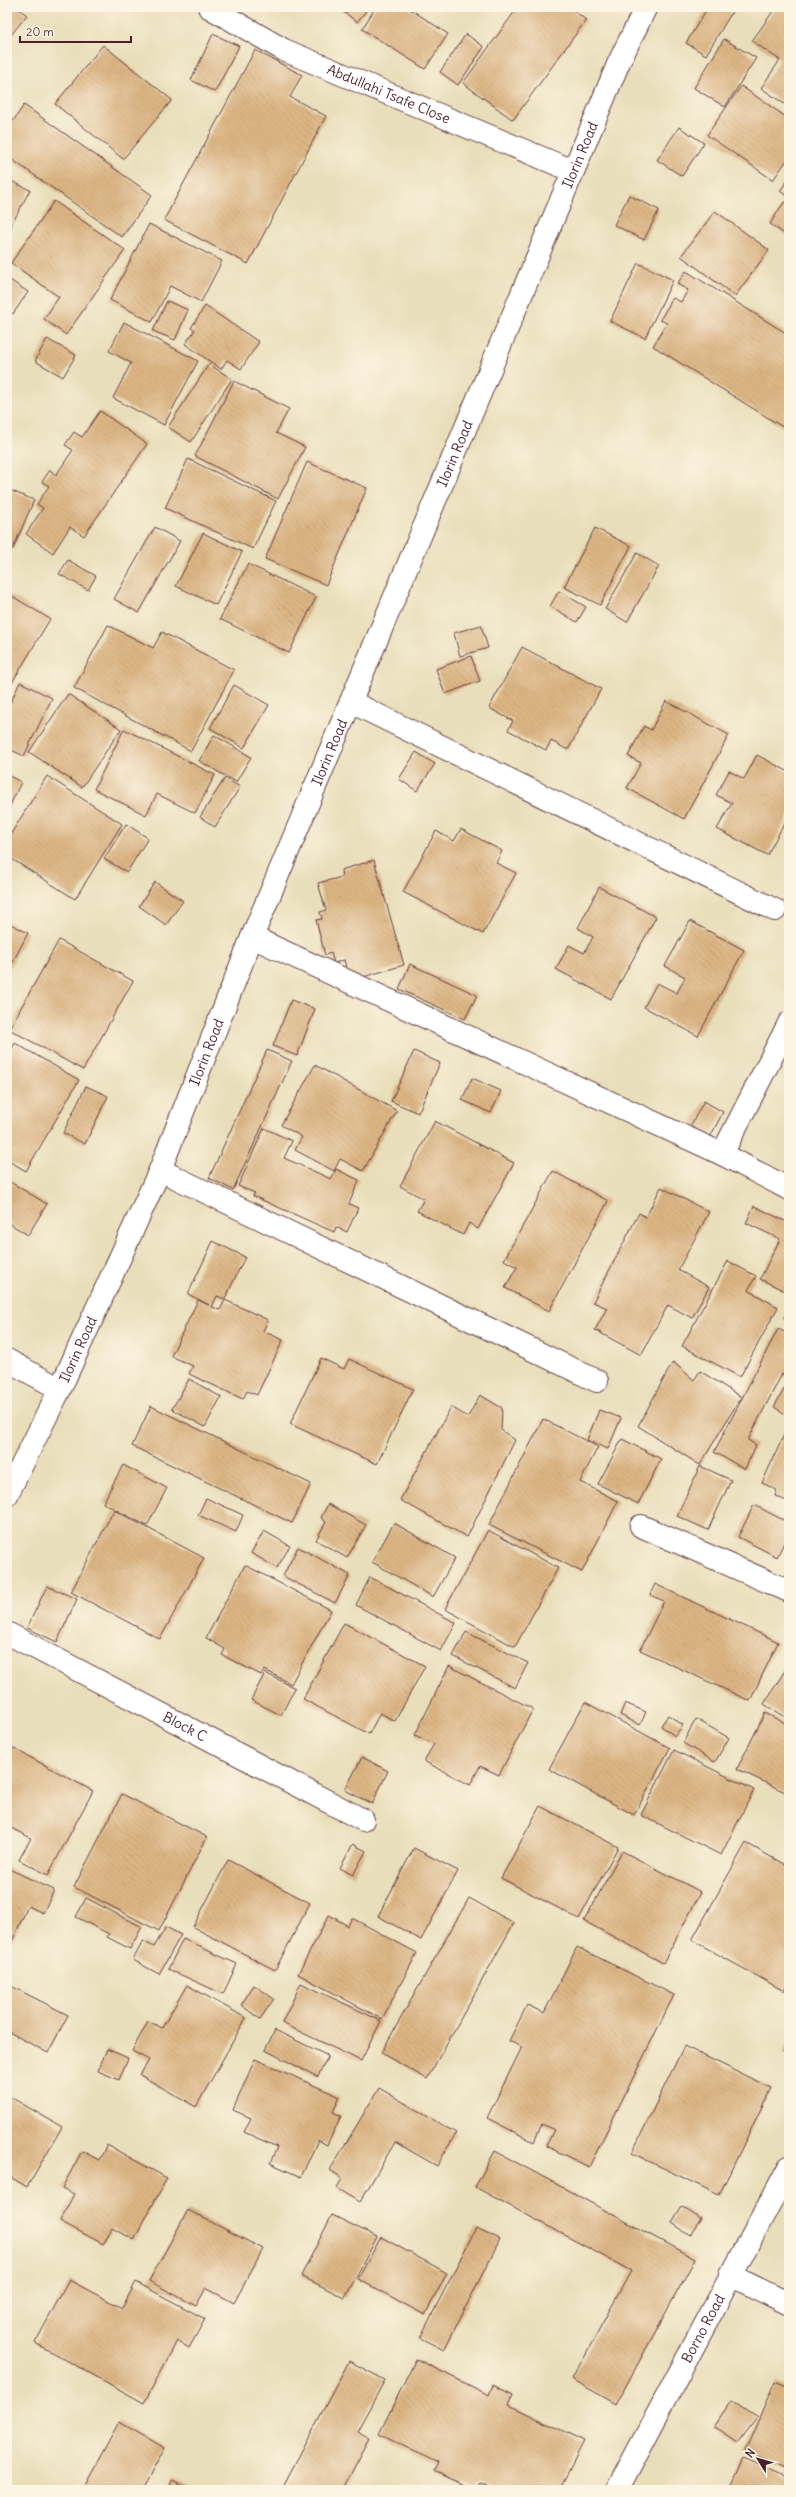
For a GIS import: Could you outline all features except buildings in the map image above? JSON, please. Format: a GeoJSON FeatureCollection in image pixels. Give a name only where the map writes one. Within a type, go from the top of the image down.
{"type":"FeatureCollection","features":[{"type":"Feature","properties":{"kind":"street","name":"Abdullahi Tsafe Close"},"geometry":{"type":"LineString","coordinates":[[209,7],[284,50],[573,171]]}},
{"type":"Feature","properties":{"kind":"street","name":"Ilorin Road"},"geometry":{"type":"LineString","coordinates":[[7,1495],[60,1389],[160,1170],[252,937],[619,62],[646,7]]}},
{"type":"Feature","properties":{"kind":"street"},"geometry":{"type":"LineString","coordinates":[[351,702],[775,910]]}},
{"type":"Feature","properties":{"kind":"street"},"geometry":{"type":"LineString","coordinates":[[252,937],[722,1154],[789,1189]]}},
{"type":"Feature","properties":{"kind":"street"},"geometry":{"type":"LineString","coordinates":[[722,1154],[789,1023]]}},
{"type":"Feature","properties":{"kind":"street"},"geometry":{"type":"LineString","coordinates":[[160,1170],[597,1381]]}},
{"type":"Feature","properties":{"kind":"street"},"geometry":{"type":"LineString","coordinates":[[7,1360],[60,1389]]}},
{"type":"Feature","properties":{"kind":"street"},"geometry":{"type":"LineString","coordinates":[[641,1526],[789,1591]]}},
{"type":"Feature","properties":{"kind":"street","name":"Block C"},"geometry":{"type":"LineString","coordinates":[[7,1633],[363,1820]]}},
{"type":"Feature","properties":{"kind":"street","name":"Borno Road"},"geometry":{"type":"LineString","coordinates":[[617,2490],[730,2275],[789,2167]]}},
{"type":"Feature","properties":{"kind":"street"},"geometry":{"type":"LineString","coordinates":[[730,2275],[789,2304]]}}]}
